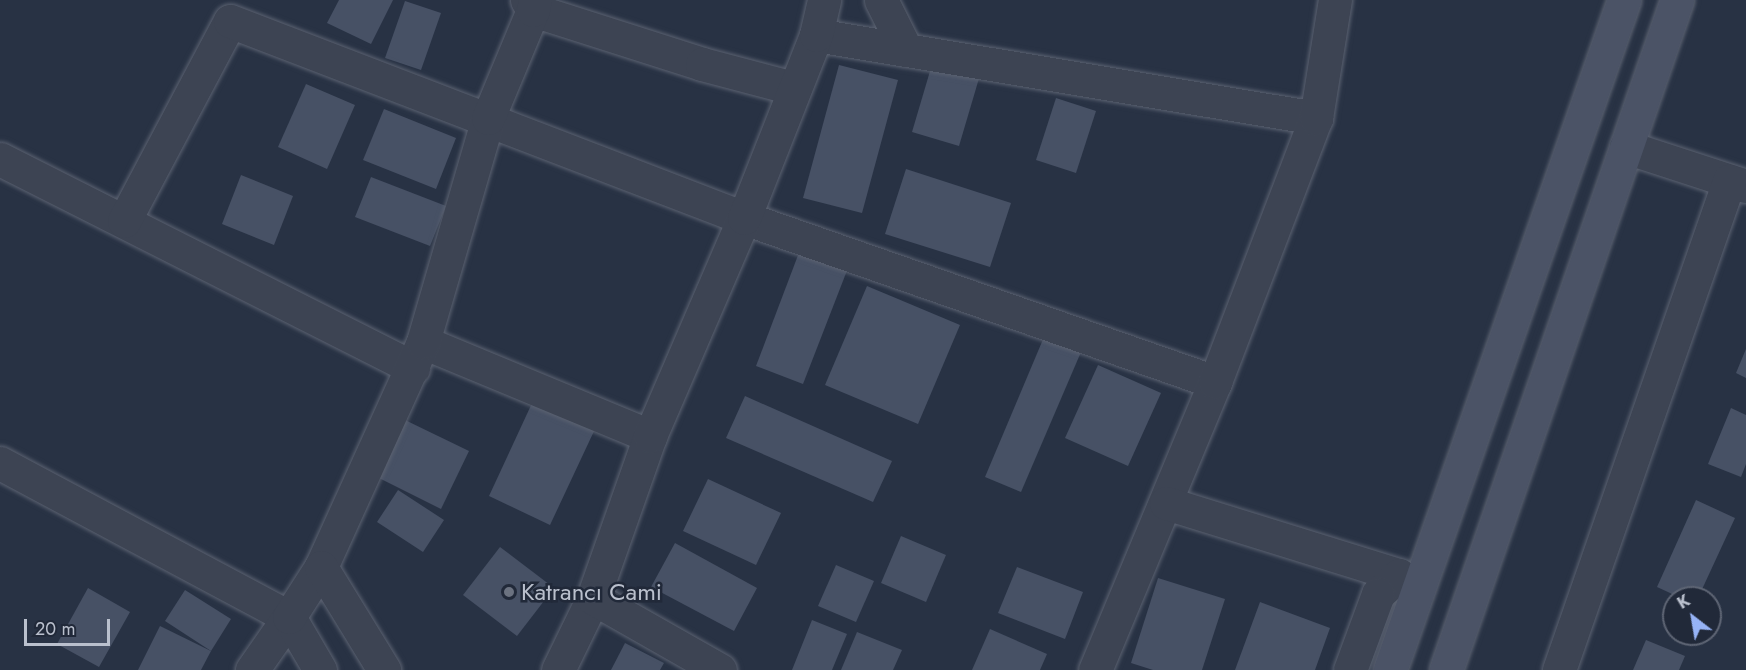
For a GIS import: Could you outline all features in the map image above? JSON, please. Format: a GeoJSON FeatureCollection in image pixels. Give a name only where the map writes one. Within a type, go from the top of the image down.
{"type":"FeatureCollection","features":[{"type":"Feature","properties":{"kind":"main road"},"geometry":{"type":"LineString","coordinates":[[1390,670],[1624,0]]}},
{"type":"Feature","properties":{"kind":"main road"},"geometry":{"type":"LineString","coordinates":[[1446,670],[1677,0]]}},
{"type":"Feature","properties":{"kind":"street"},"geometry":{"type":"LineString","coordinates":[[558,670],[593,598],[650,436],[744,218],[793,88],[816,35],[824,0]]}},
{"type":"Feature","properties":{"kind":"street"},"geometry":{"type":"LineString","coordinates":[[881,0],[906,50]]}},
{"type":"Feature","properties":{"kind":"street"},"geometry":{"type":"LineString","coordinates":[[1095,670],[1215,382],[1316,118],[1335,0]]}},
{"type":"Feature","properties":{"kind":"street"},"geometry":{"type":"LineString","coordinates":[[252,670],[321,567],[418,355],[488,118],[532,3],[702,64],[793,88]]}},
{"type":"Feature","properties":{"kind":"street"},"geometry":{"type":"LineString","coordinates":[[124,221],[230,21],[744,218],[1215,382]]}},
{"type":"Feature","properties":{"kind":"street"},"geometry":{"type":"LineString","coordinates":[[816,35],[1316,118]]}},
{"type":"Feature","properties":{"kind":"street"},"geometry":{"type":"LineString","coordinates":[[1559,670],[1737,183],[1626,147]]}},
{"type":"Feature","properties":{"kind":"street"},"geometry":{"type":"LineString","coordinates":[[0,159],[124,221],[418,355],[650,436]]}},
{"type":"Feature","properties":{"kind":"street"},"geometry":{"type":"LineString","coordinates":[[0,463],[289,617],[320,670]]}},
{"type":"Feature","properties":{"kind":"street"},"geometry":{"type":"LineString","coordinates":[[1166,502],[1399,575],[1378,594],[1350,670]]}},
{"type":"Feature","properties":{"kind":"street"},"geometry":{"type":"LineString","coordinates":[[321,567],[384,670]]}},
{"type":"Feature","properties":{"kind":"street"},"geometry":{"type":"LineString","coordinates":[[593,598],[720,670]]}},
{"type":"Feature","properties":{"kind":"building"},"geometry":{"type":"Polygon","coordinates":[[[339,0],[393,0],[371,44],[327,23],[339,0]]]}},
{"type":"Feature","properties":{"kind":"building"},"geometry":{"type":"Polygon","coordinates":[[[405,1],[441,13],[421,70],[385,58],[405,1]]]}},
{"type":"Feature","properties":{"kind":"building"},"geometry":{"type":"Polygon","coordinates":[[[933,61],[980,75],[959,146],[912,132],[933,61]]]}},
{"type":"Feature","properties":{"kind":"building"},"geometry":{"type":"Polygon","coordinates":[[[839,65],[898,80],[862,213],[803,198],[839,65]]]}},
{"type":"Feature","properties":{"kind":"building"},"geometry":{"type":"Polygon","coordinates":[[[306,84],[355,105],[327,169],[278,147],[306,84]]]}},
{"type":"Feature","properties":{"kind":"building"},"geometry":{"type":"Polygon","coordinates":[[[1056,98],[1096,111],[1076,173],[1036,160],[1056,98]]]}},
{"type":"Feature","properties":{"kind":"building"},"geometry":{"type":"Polygon","coordinates":[[[384,109],[456,138],[436,189],[363,160],[384,109]]]}},
{"type":"Feature","properties":{"kind":"building"},"geometry":{"type":"Polygon","coordinates":[[[906,169],[1011,203],[990,267],[885,234],[906,169]]]}},
{"type":"Feature","properties":{"kind":"building"},"geometry":{"type":"Polygon","coordinates":[[[241,175],[293,196],[274,245],[222,224],[241,175]]]}},
{"type":"Feature","properties":{"kind":"building"},"geometry":{"type":"Polygon","coordinates":[[[371,177],[446,206],[430,246],[355,217],[371,177]]]}},
{"type":"Feature","properties":{"kind":"building"},"geometry":{"type":"Polygon","coordinates":[[[800,250],[848,268],[803,384],[756,366],[800,250]]]}},
{"type":"Feature","properties":{"kind":"building"},"geometry":{"type":"Polygon","coordinates":[[[867,286],[960,325],[918,424],[825,385],[867,286]]]}},
{"type":"Feature","properties":{"kind":"building"},"geometry":{"type":"Polygon","coordinates":[[[1044,337],[1081,352],[1021,492],[985,477],[1044,337]]]}},
{"type":"Feature","properties":{"kind":"building"},"geometry":{"type":"Polygon","coordinates":[[[1746,349],[1746,378],[1736,373],[1746,349]]]}},
{"type":"Feature","properties":{"kind":"building"},"geometry":{"type":"Polygon","coordinates":[[[1098,365],[1161,393],[1128,466],[1065,438],[1098,365]]]}},
{"type":"Feature","properties":{"kind":"building"},"geometry":{"type":"Polygon","coordinates":[[[745,396],[892,461],[873,502],[726,438],[745,396]]]}},
{"type":"Feature","properties":{"kind":"building"},"geometry":{"type":"Polygon","coordinates":[[[533,401],[595,429],[550,525],[489,496],[533,401]]]}},
{"type":"Feature","properties":{"kind":"building"},"geometry":{"type":"Polygon","coordinates":[[[1731,408],[1746,415],[1746,464],[1741,477],[1708,464],[1731,408]]]}},
{"type":"Feature","properties":{"kind":"building"},"geometry":{"type":"Polygon","coordinates":[[[405,420],[469,451],[441,509],[377,477],[405,420]]]}},
{"type":"Feature","properties":{"kind":"building"},"geometry":{"type":"Polygon","coordinates":[[[708,479],[781,513],[756,565],[683,531],[708,479]]]}},
{"type":"Feature","properties":{"kind":"building"},"geometry":{"type":"Polygon","coordinates":[[[398,490],[444,520],[423,552],[377,522],[398,490]]]}},
{"type":"Feature","properties":{"kind":"building"},"geometry":{"type":"Polygon","coordinates":[[[1696,500],[1735,518],[1704,586],[1662,586],[1662,589],[1657,587],[1696,500]]]}},
{"type":"Feature","properties":{"kind":"building"},"geometry":{"type":"Polygon","coordinates":[[[901,536],[946,555],[926,602],[881,583],[901,536]]]}},
{"type":"Feature","properties":{"kind":"building"},"geometry":{"type":"Polygon","coordinates":[[[675,543],[757,588],[734,631],[651,587],[675,543]]]}},
{"type":"Feature","properties":{"kind":"building","name":"Katrancı Cami"},"geometry":{"type":"Polygon","coordinates":[[[500,547],[554,588],[517,636],[463,595],[500,547]]]}},
{"type":"Feature","properties":{"kind":"building"},"geometry":{"type":"Polygon","coordinates":[[[836,565],[874,581],[856,622],[818,606],[836,565]]]}},
{"type":"Feature","properties":{"kind":"building"},"geometry":{"type":"Polygon","coordinates":[[[1017,567],[1083,592],[1065,639],[998,613],[1017,567]]]}},
{"type":"Feature","properties":{"kind":"building"},"geometry":{"type":"Polygon","coordinates":[[[1158,578],[1225,599],[1202,670],[1153,670],[1131,663],[1158,578]]]}},
{"type":"Feature","properties":{"kind":"building"},"geometry":{"type":"Polygon","coordinates":[[[88,588],[130,612],[99,667],[57,644],[88,588]]]}},
{"type":"Feature","properties":{"kind":"building"},"geometry":{"type":"Polygon","coordinates":[[[185,590],[231,619],[211,651],[165,621],[185,590]]]}},
{"type":"Feature","properties":{"kind":"building"},"geometry":{"type":"Polygon","coordinates":[[[1260,602],[1330,628],[1315,670],[1235,670],[1260,602]]]}},
{"type":"Feature","properties":{"kind":"building"},"geometry":{"type":"Polygon","coordinates":[[[812,620],[847,634],[832,670],[792,670],[812,620]]]}},
{"type":"Feature","properties":{"kind":"building"},"geometry":{"type":"Polygon","coordinates":[[[160,626],[211,651],[201,670],[138,670],[160,626]]]}},
{"type":"Feature","properties":{"kind":"building"},"geometry":{"type":"Polygon","coordinates":[[[990,629],[1047,654],[1040,670],[972,670],[990,629]]]}},
{"type":"Feature","properties":{"kind":"building"},"geometry":{"type":"Polygon","coordinates":[[[857,632],[902,650],[893,670],[841,670],[857,632]]]}},
{"type":"Feature","properties":{"kind":"building"},"geometry":{"type":"Polygon","coordinates":[[[1646,640],[1685,656],[1679,670],[1633,670],[1646,640]]]}},
{"type":"Feature","properties":{"kind":"building"},"geometry":{"type":"Polygon","coordinates":[[[625,643],[664,663],[660,670],[611,670],[625,643]]]}},
{"type":"Feature","properties":{"kind":"place","name":"Katrancı Cami"},"geometry":{"type":"Point","coordinates":[509,592]}}]}
